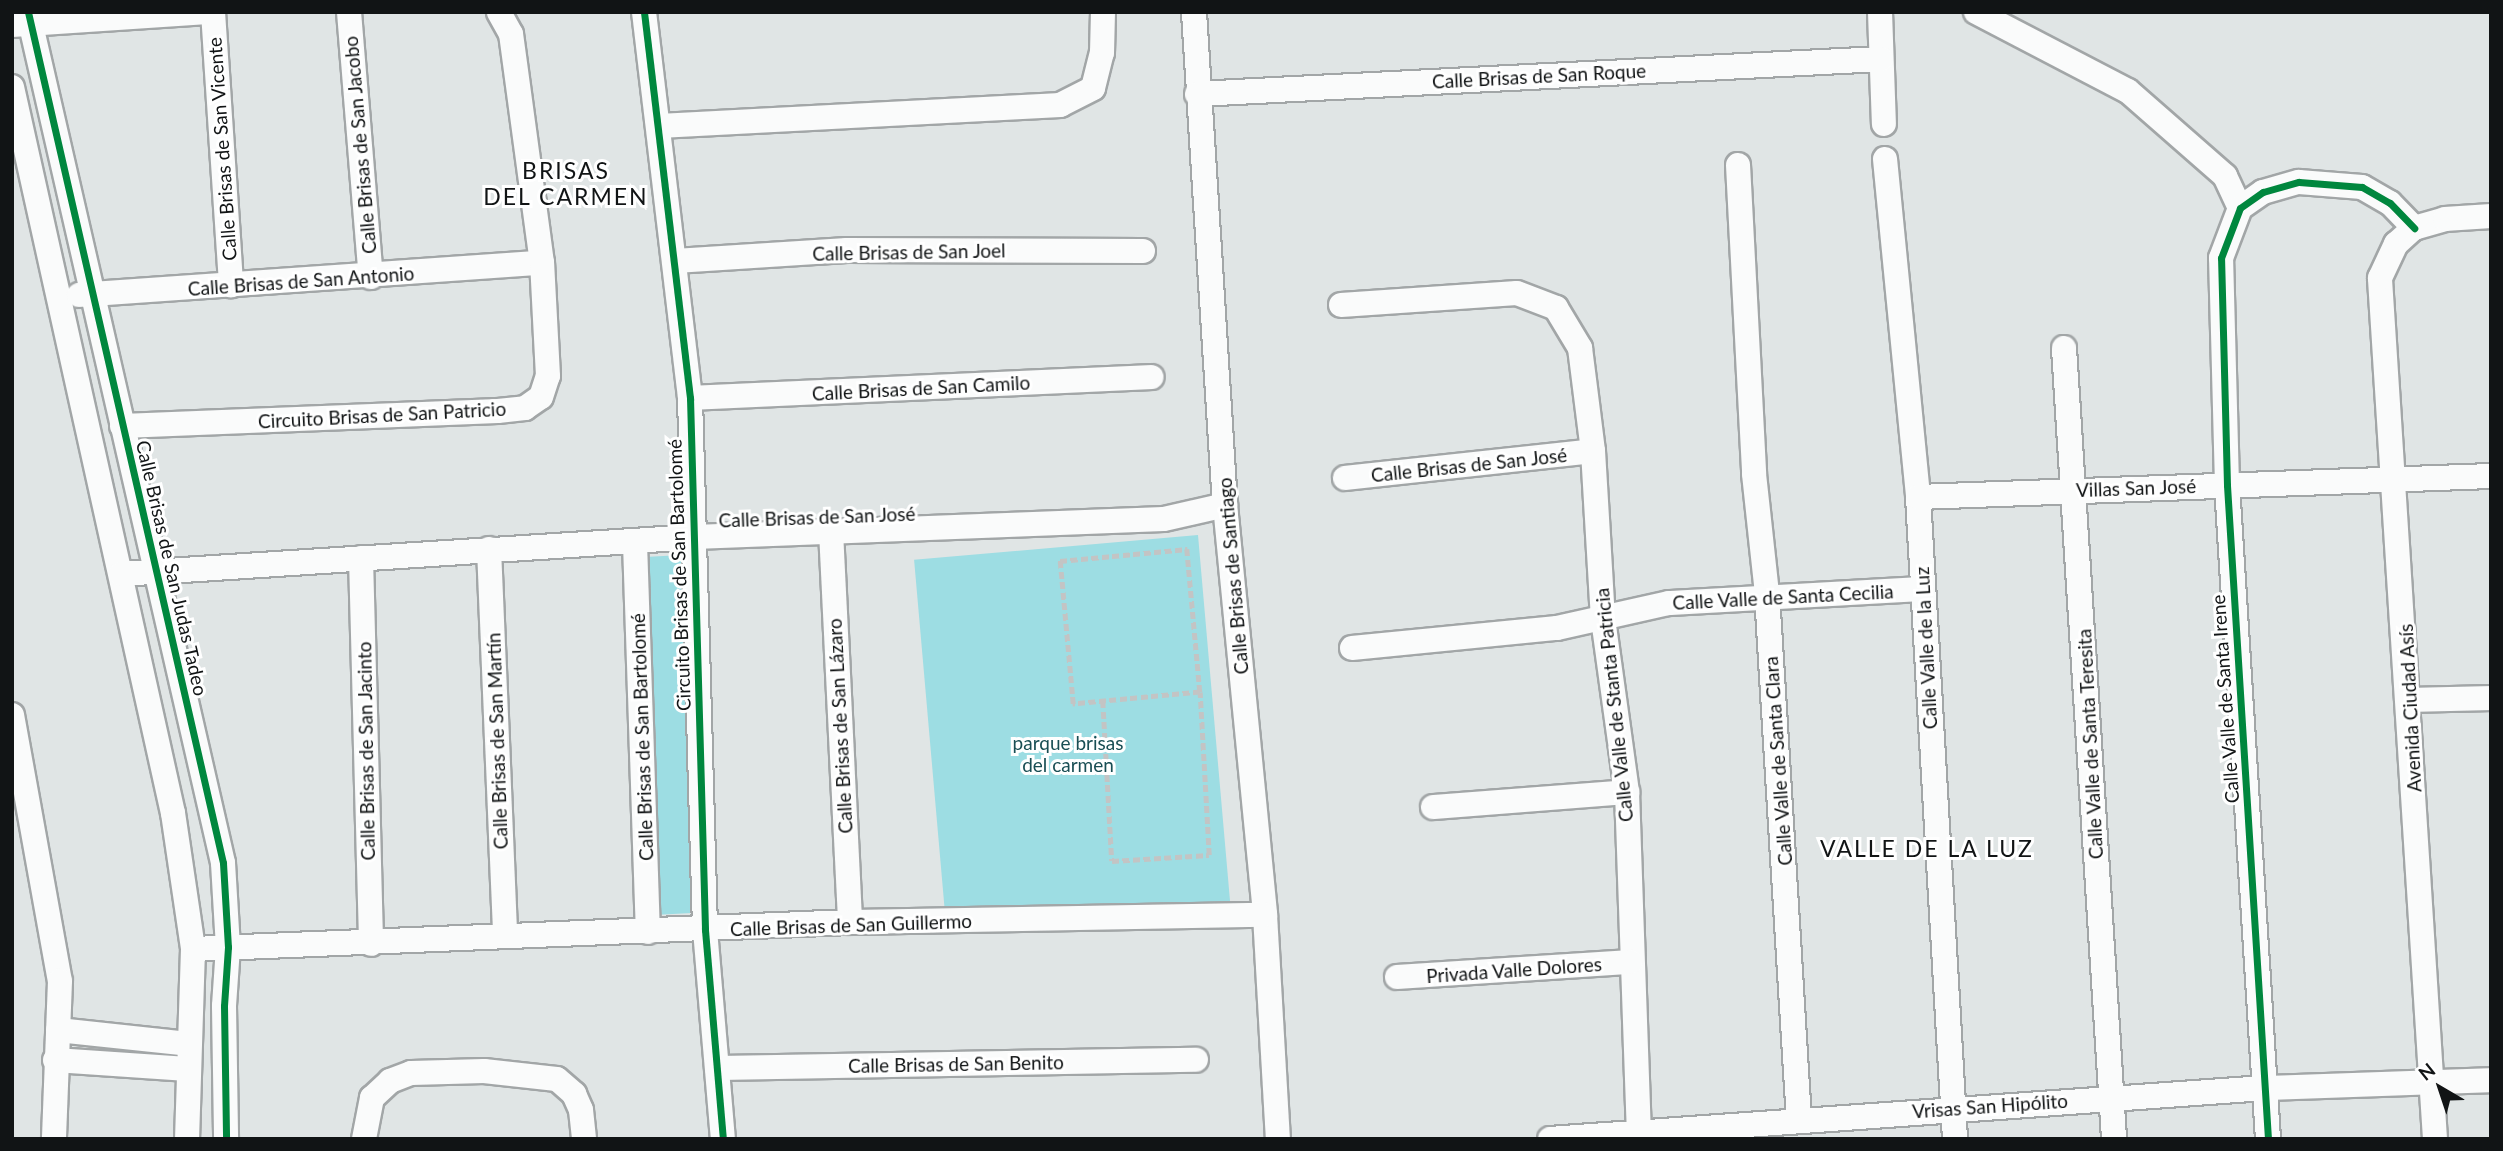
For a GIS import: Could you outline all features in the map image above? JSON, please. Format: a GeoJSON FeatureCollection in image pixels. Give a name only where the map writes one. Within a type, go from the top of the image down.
{"type":"FeatureCollection","features":[{"type":"Feature","properties":{"kind":"street"},"geometry":{"type":"LineString","coordinates":[[24,21],[211,12]]}},
{"type":"Feature","properties":{"kind":"street","name":"Calle Brisas de San Vicente"},"geometry":{"type":"LineString","coordinates":[[211,12],[231,285]]}},
{"type":"Feature","properties":{"kind":"street","name":"Calle Brisas de San Jacobo"},"geometry":{"type":"LineString","coordinates":[[349,12],[371,277]]}},
{"type":"Feature","properties":{"kind":"street","name":"Circuito Brisas de San Patricio"},"geometry":{"type":"LineString","coordinates":[[121,426],[525,408],[541,397],[548,376],[542,263],[511,34],[499,12]]}},
{"type":"Feature","properties":{"kind":"street","name":"Circuito Brisas de San Bartolomé"},"geometry":{"type":"LineString","coordinates":[[644,12],[690,398],[705,930],[723,1139]]}},
{"type":"Feature","properties":{"kind":"street"},"geometry":{"type":"LineString","coordinates":[[659,126],[1060,105],[1093,88],[1102,53],[1103,12]]}},
{"type":"Feature","properties":{"kind":"street","name":"Calle Brisas de Santiago"},"geometry":{"type":"LineString","coordinates":[[1195,12],[1225,505],[1265,915],[1278,1139]]}},
{"type":"Feature","properties":{"kind":"street"},"geometry":{"type":"LineString","coordinates":[[1880,12],[1884,124]]}},
{"type":"Feature","properties":{"kind":"street"},"geometry":{"type":"LineString","coordinates":[[1976,12],[2128,91],[2225,176],[2241,208],[2263,192],[2299,182],[2362,187],[2390,203],[2414,228],[2445,219],[2491,216]]}},
{"type":"Feature","properties":{"kind":"street","name":"Calle Brisas de San Judas Tadeo"},"geometry":{"type":"LineString","coordinates":[[24,21],[93,293],[121,426],[159,569],[223,863],[228,947],[224,1006],[226,1139]]}},
{"type":"Feature","properties":{"kind":"street","name":"Calle Brisas de San Roque"},"geometry":{"type":"LineString","coordinates":[[1198,94],[1881,59]]}},
{"type":"Feature","properties":{"kind":"street"},"geometry":{"type":"LineString","coordinates":[[12,87],[173,813],[193,949],[187,1139]]}},
{"type":"Feature","properties":{"kind":"street","name":"Calle Valle de la Luz"},"geometry":{"type":"LineString","coordinates":[[1885,159],[1918,496],[1955,1139]]}},
{"type":"Feature","properties":{"kind":"street","name":"Calle Valle de Santa Clara"},"geometry":{"type":"LineString","coordinates":[[1738,164],[1751,403],[1767,594],[1799,1120]]}},
{"type":"Feature","properties":{"kind":"street","name":"Calle Valle de Santa Irene"},"geometry":{"type":"LineString","coordinates":[[2241,208],[2221,258],[2227,485],[2268,1139]]}},
{"type":"Feature","properties":{"kind":"street","name":"Avenida Ciudad Asís"},"geometry":{"type":"LineString","coordinates":[[2414,228],[2396,244],[2380,278],[2396,479],[2435,1139]]}},
{"type":"Feature","properties":{"kind":"street","name":"Calle Brisas de San Joel"},"geometry":{"type":"LineString","coordinates":[[675,261],[847,250],[1143,251]]}},
{"type":"Feature","properties":{"kind":"street","name":"Calle Brisas de San Antonio"},"geometry":{"type":"LineString","coordinates":[[60,298],[93,293],[371,277],[542,263]]}},
{"type":"Feature","properties":{"kind":"street","name":"Calle Valle de Stanta Patricia"},"geometry":{"type":"LineString","coordinates":[[1341,305],[1517,293],[1541,299],[1568,323],[1587,371],[1603,619],[1627,792],[1639,1134]]}},
{"type":"Feature","properties":{"kind":"street","name":"Calle Valle de Santa Teresita"},"geometry":{"type":"LineString","coordinates":[[2064,348],[2076,489],[2114,1139]]}},
{"type":"Feature","properties":{"kind":"street","name":"Calle Brisas de San Camilo"},"geometry":{"type":"LineString","coordinates":[[690,398],[1152,377]]}},
{"type":"Feature","properties":{"kind":"street","name":"Calle Brisas de San José"},"geometry":{"type":"LineString","coordinates":[[1345,478],[1594,451]]}},
{"type":"Feature","properties":{"kind":"street","name":"Villas San José"},"geometry":{"type":"LineString","coordinates":[[1918,496],[2491,476]]}},
{"type":"Feature","properties":{"kind":"street","name":"Calle Brisas de San José"},"geometry":{"type":"LineString","coordinates":[[121,574],[159,569],[635,543],[694,537],[1164,519],[1225,505]]}},
{"type":"Feature","properties":{"kind":"street","name":"Calle Brisas de San Lázaro"},"geometry":{"type":"LineString","coordinates":[[831,531],[850,922]]}},
{"type":"Feature","properties":{"kind":"street","name":"Calle Brisas de San Bartolomé"},"geometry":{"type":"LineString","coordinates":[[635,543],[648,932]]}},
{"type":"Feature","properties":{"kind":"street","name":"Calle Brisas de San Martín"},"geometry":{"type":"LineString","coordinates":[[489,549],[505,933]]}},
{"type":"Feature","properties":{"kind":"street","name":"Calle Brisas de San Jacinto"},"geometry":{"type":"LineString","coordinates":[[361,558],[371,944]]}},
{"type":"Feature","properties":{"kind":"street","name":"Calle Valle de Santa Cecilia"},"geometry":{"type":"LineString","coordinates":[[1352,648],[1557,628],[1669,603],[1767,594],[1923,589]]}},
{"type":"Feature","properties":{"kind":"street"},"geometry":{"type":"LineString","coordinates":[[2409,700],[2491,698]]}},
{"type":"Feature","properties":{"kind":"street"},"geometry":{"type":"LineString","coordinates":[[12,716],[60,981],[54,1139]]}},
{"type":"Feature","properties":{"kind":"street"},"geometry":{"type":"LineString","coordinates":[[1433,807],[1627,792]]}},
{"type":"Feature","properties":{"kind":"street","name":"Calle Brisas de San Guillermo"},"geometry":{"type":"LineString","coordinates":[[193,949],[371,944],[505,933],[648,932],[850,922],[1265,915]]}},
{"type":"Feature","properties":{"kind":"street","name":"Privada Valle Dolores"},"geometry":{"type":"LineString","coordinates":[[1397,977],[1631,962]]}},
{"type":"Feature","properties":{"kind":"street"},"geometry":{"type":"LineString","coordinates":[[58,1030],[188,1044]]}},
{"type":"Feature","properties":{"kind":"street"},"geometry":{"type":"LineString","coordinates":[[55,1060],[188,1069]]}},
{"type":"Feature","properties":{"kind":"street","name":"Calle Brisas de San Benito"},"geometry":{"type":"LineString","coordinates":[[717,1068],[1196,1060]]}},
{"type":"Feature","properties":{"kind":"street"},"geometry":{"type":"LineString","coordinates":[[363,1139],[372,1098],[390,1081],[411,1073],[484,1071],[557,1079],[574,1094],[581,1110],[584,1139]]}},
{"type":"Feature","properties":{"kind":"street","name":"Vrisas San Hipólito"},"geometry":{"type":"LineString","coordinates":[[1550,1139],[1952,1108],[2265,1088],[2491,1080]]}},
{"type":"Feature","properties":{"kind":"path"},"geometry":{"type":"LineString","coordinates":[[1103,701],[1111,861],[1209,855],[1200,692],[1187,549],[1060,562],[1073,704],[1103,701],[1200,692]]}},
{"type":"Feature","properties":{"kind":"green space","name":"parque brisas del carmen"},"geometry":{"type":"Polygon","coordinates":[[[1198,535],[1230,905],[946,929],[914,560],[1198,535]]]}},
{"type":"Feature","properties":{"kind":"green space"},"geometry":{"type":"Polygon","coordinates":[[[682,555],[701,913],[659,915],[640,557],[682,555]]]}},
{"type":"Feature","properties":{"kind":"cycle path"},"geometry":{"type":"LineString","coordinates":[[28,12],[223,863],[228,947],[224,1006],[226,1139]]}},
{"type":"Feature","properties":{"kind":"cycle path"},"geometry":{"type":"LineString","coordinates":[[644,12],[690,398],[705,930],[723,1139]]}},
{"type":"Feature","properties":{"kind":"cycle path"},"geometry":{"type":"LineString","coordinates":[[2268,1139],[2227,485],[2221,258],[2240,208],[2263,192],[2299,182],[2362,187],[2390,203],[2414,228]]}},
{"type":"Feature","properties":{"kind":"district","name":"BRISAS DEL CARMEN"},"geometry":{"type":"Point","coordinates":[566,183]}},
{"type":"Feature","properties":{"kind":"district","name":"VALLE DE LA LUZ"},"geometry":{"type":"Point","coordinates":[1927,848]}}]}
